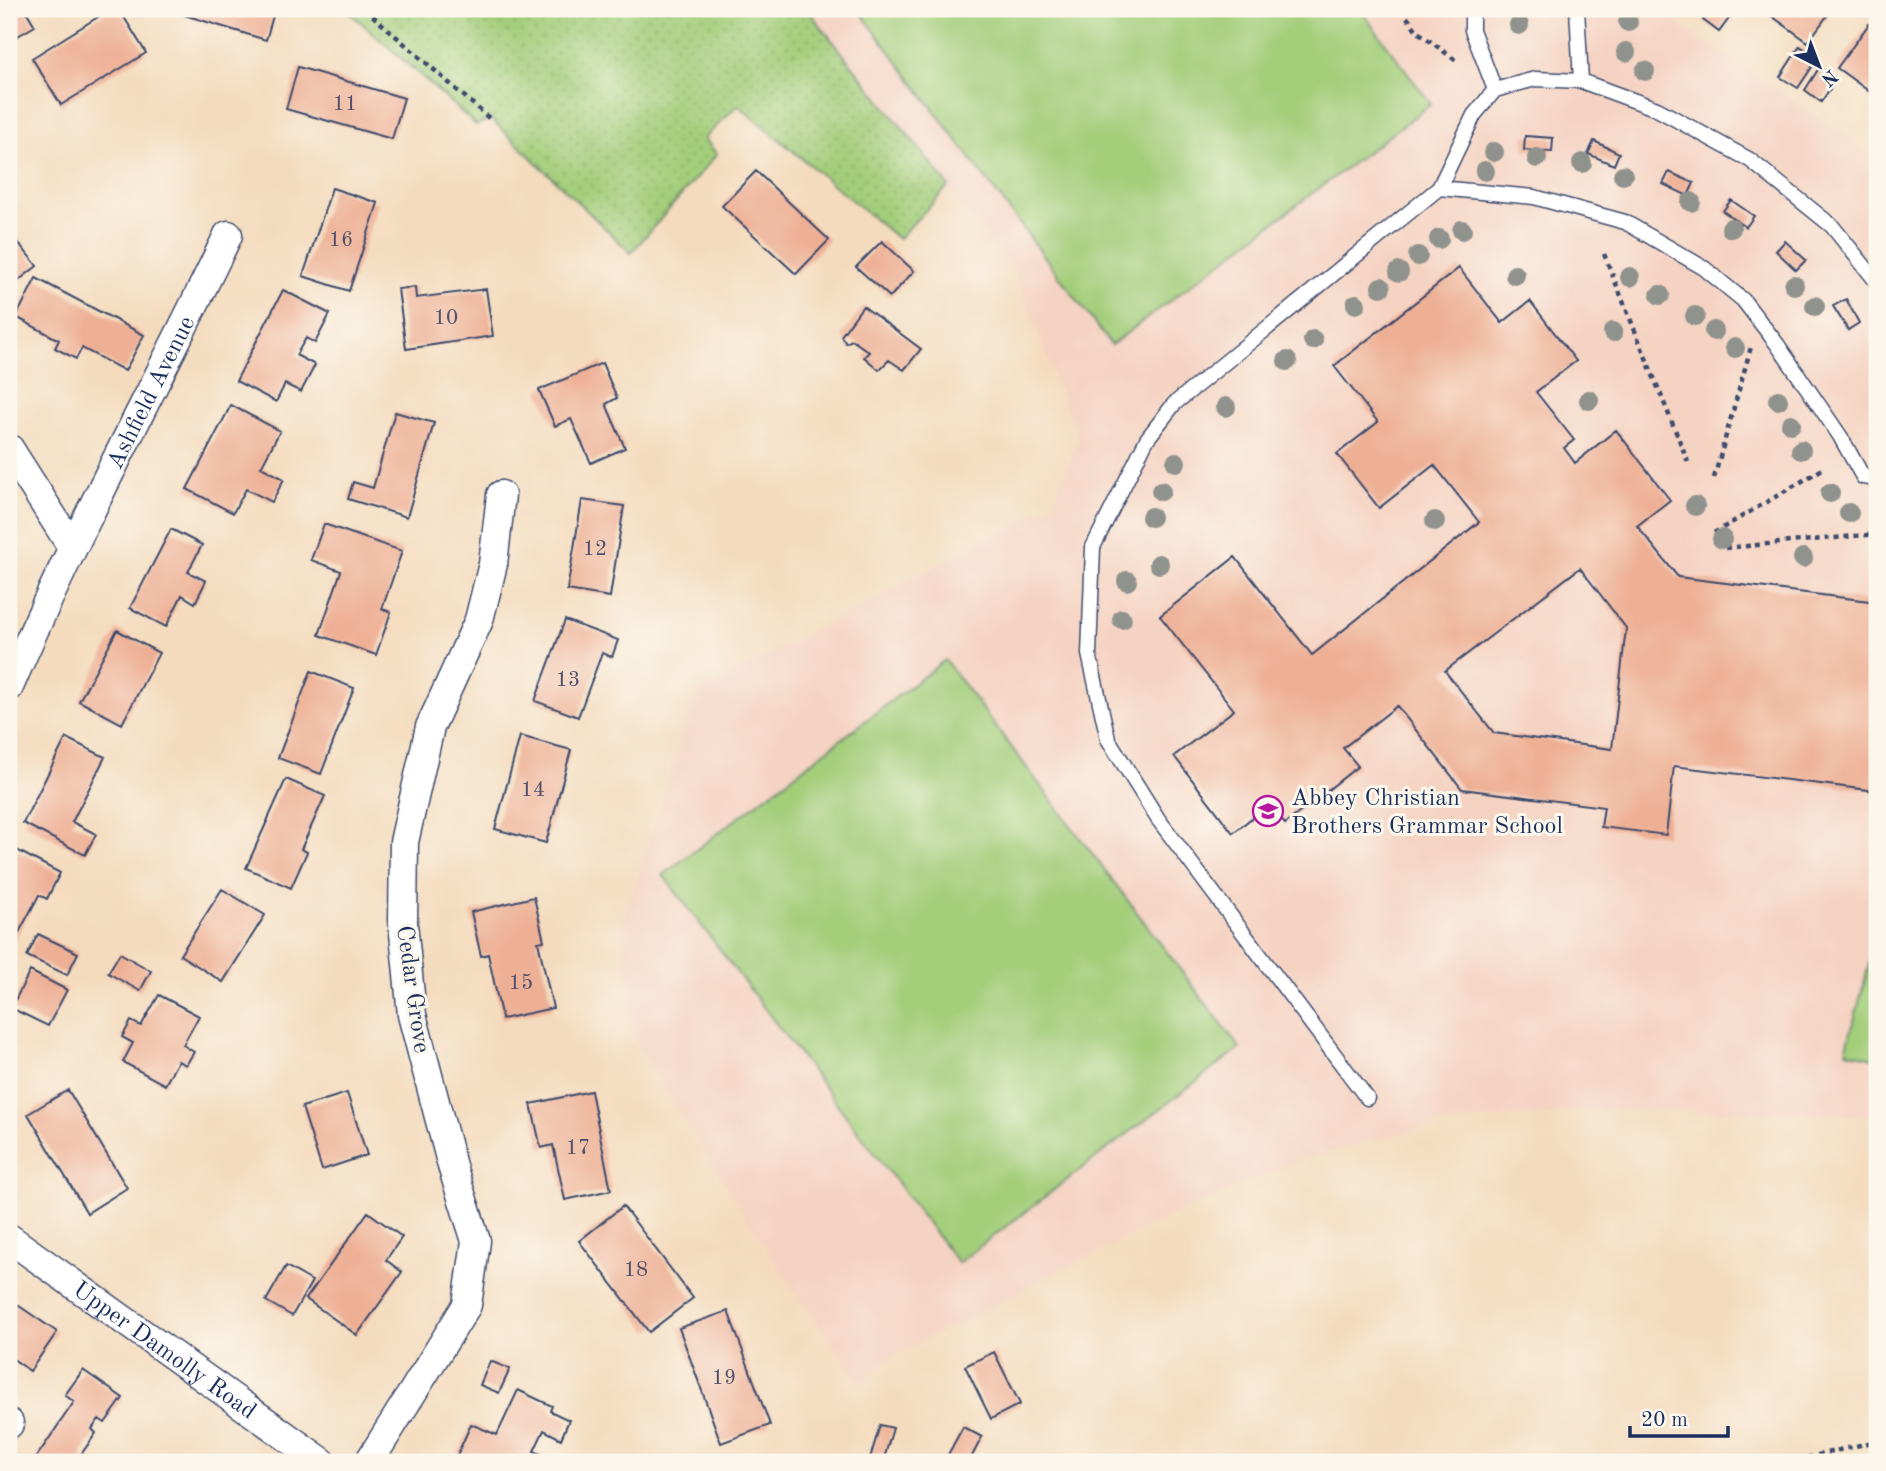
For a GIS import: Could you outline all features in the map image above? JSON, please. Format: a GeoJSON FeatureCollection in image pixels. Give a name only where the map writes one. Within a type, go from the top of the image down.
{"type":"FeatureCollection","features":[{"type":"Feature","properties":{"kind":"street","name":"Ashfield Avenue"},"geometry":{"type":"LineString","coordinates":[[9,687],[72,547],[228,235]]}},
{"type":"Feature","properties":{"kind":"street"},"geometry":{"type":"LineString","coordinates":[[9,448],[72,547]]}},
{"type":"Feature","properties":{"kind":"street","name":"Cedar Grove"},"geometry":{"type":"LineString","coordinates":[[369,1462],[467,1305],[477,1241],[452,1166],[412,1015],[403,923],[404,842],[430,727],[479,620],[493,564],[501,495]]}},
{"type":"Feature","properties":{"kind":"street","name":"Upper Damolly Road"},"geometry":{"type":"LineString","coordinates":[[9,1238],[322,1462]]}},
{"type":"Feature","properties":{"kind":"lane"},"geometry":{"type":"LineString","coordinates":[[1472,9],[1472,30],[1495,90]]}},
{"type":"Feature","properties":{"kind":"lane"},"geometry":{"type":"LineString","coordinates":[[1577,9],[1581,81]]}},
{"type":"Feature","properties":{"kind":"lane"},"geometry":{"type":"LineString","coordinates":[[1367,1098],[1158,819],[1108,739],[1089,654],[1093,547],[1147,439],[1174,404],[1439,188],[1474,115],[1495,90],[1535,79],[1581,81],[1657,109],[1750,160],[1832,226],[1877,282]]}},
{"type":"Feature","properties":{"kind":"lane"},"geometry":{"type":"LineString","coordinates":[[1439,188],[1534,198],[1625,222],[1704,268],[1743,300],[1809,390],[1863,477],[1877,479]]}},
{"type":"Feature","properties":{"kind":"path"},"geometry":{"type":"LineString","coordinates":[[365,9],[490,119]]}},
{"type":"Feature","properties":{"kind":"path"},"geometry":{"type":"LineString","coordinates":[[1401,9],[1418,32],[1495,90]]}},
{"type":"Feature","properties":{"kind":"path"},"geometry":{"type":"LineString","coordinates":[[1604,254],[1688,462]]}},
{"type":"Feature","properties":{"kind":"path"},"geometry":{"type":"LineString","coordinates":[[1714,478],[1751,346]]}},
{"type":"Feature","properties":{"kind":"path"},"geometry":{"type":"LineString","coordinates":[[1714,533],[1826,467]]}},
{"type":"Feature","properties":{"kind":"path"},"geometry":{"type":"LineString","coordinates":[[1725,548],[1877,534]]}},
{"type":"Feature","properties":{"kind":"path"},"geometry":{"type":"LineString","coordinates":[[1788,1462],[1877,1441]]}},
{"type":"Feature","properties":{"kind":"shaded area","name":"Abbey Christian Brothers Grammar School"},"geometry":{"type":"Polygon","coordinates":[[[808,9],[1655,9],[1877,157],[1877,1116],[1609,1110],[1451,1122],[1309,1157],[1173,1214],[892,1357],[861,1384],[779,1269],[636,1042],[621,929],[695,694],[1052,505],[1078,439],[1015,272],[808,9]]]}},
{"type":"Feature","properties":{"kind":"green space"},"geometry":{"type":"Polygon","coordinates":[[[346,9],[807,9],[949,186],[898,239],[738,105],[704,138],[717,154],[631,253],[491,119],[476,125],[346,9]]]}},
{"type":"Feature","properties":{"kind":"green space"},"geometry":{"type":"Polygon","coordinates":[[[858,9],[1360,9],[1431,104],[1111,345],[858,9]]]}},
{"type":"Feature","properties":{"kind":"green space"},"geometry":{"type":"Polygon","coordinates":[[[945,660],[1240,1048],[958,1263],[663,875],[945,660]]]}},
{"type":"Feature","properties":{"kind":"green space"},"geometry":{"type":"Polygon","coordinates":[[[1877,934],[1877,1059],[1846,1051],[1877,934]]]}},
{"type":"Feature","properties":{"kind":"building"},"geometry":{"type":"Polygon","coordinates":[[[9,9],[25,9],[35,26],[9,41],[9,9]]]}},
{"type":"Feature","properties":{"kind":"building"},"geometry":{"type":"Polygon","coordinates":[[[111,9],[119,9],[146,53],[61,105],[32,58],[111,9]]]}},
{"type":"Feature","properties":{"kind":"building"},"geometry":{"type":"Polygon","coordinates":[[[165,9],[275,9],[266,40],[165,9]]]}},
{"type":"Feature","properties":{"kind":"building"},"geometry":{"type":"Polygon","coordinates":[[[1711,9],[1736,9],[1719,32],[1703,20],[1711,9]]]}},
{"type":"Feature","properties":{"kind":"building"},"geometry":{"type":"Polygon","coordinates":[[[1762,9],[1832,9],[1808,42],[1762,9]]]}},
{"type":"Feature","properties":{"kind":"building"},"geometry":{"type":"Polygon","coordinates":[[[1869,24],[1877,30],[1877,97],[1837,68],[1869,24]]]}},
{"type":"Feature","properties":{"kind":"building"},"geometry":{"type":"Polygon","coordinates":[[[1800,46],[1818,58],[1798,88],[1780,77],[1800,46]]]}},
{"type":"Feature","properties":{"kind":"building"},"geometry":{"type":"Polygon","coordinates":[[[298,67],[404,98],[392,139],[286,109],[298,67]]]}},
{"type":"Feature","properties":{"kind":"building"},"geometry":{"type":"Polygon","coordinates":[[[1819,68],[1836,80],[1821,102],[1805,90],[1819,68]]]}},
{"type":"Feature","properties":{"kind":"building"},"geometry":{"type":"Polygon","coordinates":[[[1525,136],[1553,138],[1552,152],[1524,150],[1525,136]]]}},
{"type":"Feature","properties":{"kind":"building"},"geometry":{"type":"Polygon","coordinates":[[[1594,141],[1619,153],[1614,165],[1588,154],[1594,141]]]}},
{"type":"Feature","properties":{"kind":"building"},"geometry":{"type":"Polygon","coordinates":[[[756,171],[829,240],[796,274],[722,206],[756,171]]]}},
{"type":"Feature","properties":{"kind":"building"},"geometry":{"type":"Polygon","coordinates":[[[1669,172],[1694,183],[1688,196],[1663,184],[1669,172]]]}},
{"type":"Feature","properties":{"kind":"building"},"geometry":{"type":"Polygon","coordinates":[[[332,188],[378,203],[349,291],[303,276],[332,188]]]}},
{"type":"Feature","properties":{"kind":"building"},"geometry":{"type":"Polygon","coordinates":[[[1731,200],[1754,216],[1746,227],[1723,211],[1731,200]]]}},
{"type":"Feature","properties":{"kind":"building"},"geometry":{"type":"Polygon","coordinates":[[[9,231],[37,266],[9,288],[9,231]]]}},
{"type":"Feature","properties":{"kind":"building"},"geometry":{"type":"Polygon","coordinates":[[[882,241],[914,271],[890,297],[856,267],[882,241]]]}},
{"type":"Feature","properties":{"kind":"building"},"geometry":{"type":"Polygon","coordinates":[[[1785,241],[1806,260],[1796,270],[1776,251],[1785,241]]]}},
{"type":"Feature","properties":{"kind":"building"},"geometry":{"type":"Polygon","coordinates":[[[1459,268],[1502,323],[1530,301],[1576,361],[1536,392],[1574,440],[1564,448],[1575,463],[1616,430],[1670,500],[1637,526],[1678,577],[1877,602],[1877,791],[1674,766],[1666,835],[1601,827],[1604,807],[1462,789],[1397,706],[1343,748],[1358,766],[1285,824],[1269,804],[1233,833],[1174,756],[1234,710],[1160,616],[1235,557],[1312,655],[1479,522],[1434,465],[1379,508],[1337,454],[1378,422],[1334,366],[1459,268]],[[1580,568],[1445,671],[1494,733],[1612,749],[1626,628],[1580,568]]]}},
{"type":"Feature","properties":{"kind":"building"},"geometry":{"type":"Polygon","coordinates":[[[36,278],[144,335],[125,371],[82,348],[76,359],[55,348],[59,340],[16,317],[36,278]]]}},
{"type":"Feature","properties":{"kind":"building"},"geometry":{"type":"Polygon","coordinates":[[[415,287],[416,298],[486,289],[493,336],[406,349],[398,289],[415,287]]]}},
{"type":"Feature","properties":{"kind":"building"},"geometry":{"type":"Polygon","coordinates":[[[283,290],[330,314],[315,343],[306,338],[296,355],[315,365],[301,392],[285,384],[276,402],[236,381],[283,290]]]}},
{"type":"Feature","properties":{"kind":"building"},"geometry":{"type":"Polygon","coordinates":[[[1846,299],[1859,323],[1848,330],[1833,306],[1846,299]]]}},
{"type":"Feature","properties":{"kind":"building"},"geometry":{"type":"Polygon","coordinates":[[[863,306],[921,349],[904,370],[889,360],[879,370],[864,357],[869,352],[852,340],[846,343],[841,336],[863,306]]]}},
{"type":"Feature","properties":{"kind":"building"},"geometry":{"type":"Polygon","coordinates":[[[602,363],[617,398],[606,404],[625,448],[591,463],[571,419],[555,426],[539,390],[602,363]]]}},
{"type":"Feature","properties":{"kind":"building"},"geometry":{"type":"Polygon","coordinates":[[[231,405],[280,431],[261,467],[284,479],[272,502],[246,489],[233,513],[187,489],[231,405]]]}},
{"type":"Feature","properties":{"kind":"building"},"geometry":{"type":"Polygon","coordinates":[[[395,412],[434,423],[407,517],[348,499],[353,482],[373,488],[395,412]]]}},
{"type":"Feature","properties":{"kind":"building"},"geometry":{"type":"Polygon","coordinates":[[[582,500],[624,506],[610,597],[567,590],[582,500]]]}},
{"type":"Feature","properties":{"kind":"building"},"geometry":{"type":"Polygon","coordinates":[[[324,524],[402,551],[382,609],[391,612],[376,655],[319,635],[341,571],[311,560],[324,524]]]}},
{"type":"Feature","properties":{"kind":"building"},"geometry":{"type":"Polygon","coordinates":[[[171,529],[202,545],[188,572],[206,581],[195,603],[182,595],[166,627],[130,608],[171,529]]]}},
{"type":"Feature","properties":{"kind":"building"},"geometry":{"type":"Polygon","coordinates":[[[565,620],[618,640],[612,657],[602,653],[578,717],[535,701],[565,620]]]}},
{"type":"Feature","properties":{"kind":"building"},"geometry":{"type":"Polygon","coordinates":[[[117,630],[159,653],[122,724],[79,701],[117,630]]]}},
{"type":"Feature","properties":{"kind":"building"},"geometry":{"type":"Polygon","coordinates":[[[311,671],[354,688],[321,774],[278,758],[311,671]]]}},
{"type":"Feature","properties":{"kind":"building"},"geometry":{"type":"Polygon","coordinates":[[[520,736],[571,750],[546,843],[495,829],[520,736]]]}},
{"type":"Feature","properties":{"kind":"building"},"geometry":{"type":"Polygon","coordinates":[[[66,738],[105,757],[72,822],[96,834],[85,855],[23,823],[66,738]]]}},
{"type":"Feature","properties":{"kind":"building"},"geometry":{"type":"Polygon","coordinates":[[[286,779],[325,796],[301,849],[307,852],[291,888],[246,868],[286,779]]]}},
{"type":"Feature","properties":{"kind":"building"},"geometry":{"type":"Polygon","coordinates":[[[9,846],[60,873],[47,899],[39,895],[15,940],[9,937],[9,846]]]}},
{"type":"Feature","properties":{"kind":"building"},"geometry":{"type":"Polygon","coordinates":[[[222,889],[265,915],[223,982],[180,955],[222,889]]]}},
{"type":"Feature","properties":{"kind":"building"},"geometry":{"type":"Polygon","coordinates":[[[534,897],[544,941],[538,942],[553,1008],[502,1019],[488,954],[481,956],[471,912],[534,897]]]}},
{"type":"Feature","properties":{"kind":"building"},"geometry":{"type":"Polygon","coordinates":[[[38,934],[78,953],[67,975],[27,956],[38,934]]]}},
{"type":"Feature","properties":{"kind":"building"},"geometry":{"type":"Polygon","coordinates":[[[120,953],[151,971],[140,991],[108,973],[120,953]]]}},
{"type":"Feature","properties":{"kind":"building"},"geometry":{"type":"Polygon","coordinates":[[[30,971],[67,990],[48,1026],[11,1008],[30,971]]]}},
{"type":"Feature","properties":{"kind":"building"},"geometry":{"type":"Polygon","coordinates":[[[159,995],[199,1016],[183,1045],[194,1052],[186,1065],[178,1061],[165,1085],[123,1062],[133,1043],[122,1037],[131,1021],[141,1026],[159,995]]]}},
{"type":"Feature","properties":{"kind":"building"},"geometry":{"type":"Polygon","coordinates":[[[68,1090],[127,1188],[87,1213],[28,1114],[68,1090]]]}},
{"type":"Feature","properties":{"kind":"building"},"geometry":{"type":"Polygon","coordinates":[[[591,1091],[611,1190],[565,1200],[553,1145],[541,1148],[531,1104],[591,1091]]]}},
{"type":"Feature","properties":{"kind":"building"},"geometry":{"type":"Polygon","coordinates":[[[347,1093],[367,1155],[322,1170],[302,1107],[347,1093]]]}},
{"type":"Feature","properties":{"kind":"building"},"geometry":{"type":"Polygon","coordinates":[[[623,1206],[693,1298],[649,1332],[579,1241],[623,1206]]]}},
{"type":"Feature","properties":{"kind":"building"},"geometry":{"type":"Polygon","coordinates":[[[368,1212],[402,1237],[386,1260],[402,1272],[357,1335],[306,1299],[368,1212]]]}},
{"type":"Feature","properties":{"kind":"building"},"geometry":{"type":"Polygon","coordinates":[[[286,1266],[312,1281],[292,1316],[266,1301],[286,1266]]]}},
{"type":"Feature","properties":{"kind":"building"},"geometry":{"type":"Polygon","coordinates":[[[9,1299],[57,1332],[30,1371],[9,1356],[9,1299]]]}},
{"type":"Feature","properties":{"kind":"building"},"geometry":{"type":"Polygon","coordinates":[[[728,1311],[770,1425],[721,1443],[679,1328],[728,1311]]]}},
{"type":"Feature","properties":{"kind":"building"},"geometry":{"type":"Polygon","coordinates":[[[994,1352],[1020,1404],[991,1419],[965,1366],[994,1352]]]}},
{"type":"Feature","properties":{"kind":"building"},"geometry":{"type":"Polygon","coordinates":[[[490,1361],[510,1369],[499,1393],[480,1385],[490,1361]]]}},
{"type":"Feature","properties":{"kind":"building"},"geometry":{"type":"Polygon","coordinates":[[[83,1370],[123,1398],[105,1423],[99,1419],[92,1429],[96,1433],[80,1456],[90,1462],[33,1462],[74,1402],[65,1395],[83,1370]]]}},
{"type":"Feature","properties":{"kind":"building"},"geometry":{"type":"Polygon","coordinates":[[[518,1390],[552,1406],[550,1411],[569,1420],[561,1439],[544,1430],[534,1451],[547,1457],[544,1462],[454,1462],[471,1424],[497,1435],[518,1390]]]}},
{"type":"Feature","properties":{"kind":"building"},"geometry":{"type":"Polygon","coordinates":[[[880,1425],[893,1428],[883,1462],[869,1462],[880,1425]]]}},
{"type":"Feature","properties":{"kind":"building"},"geometry":{"type":"Polygon","coordinates":[[[963,1427],[982,1437],[969,1462],[944,1462],[963,1427]]]}},
{"type":"Feature","properties":{"kind":"place","name":"Abbey Christian Brothers Grammar School"},"geometry":{"type":"Point","coordinates":[1268,811]}}]}
